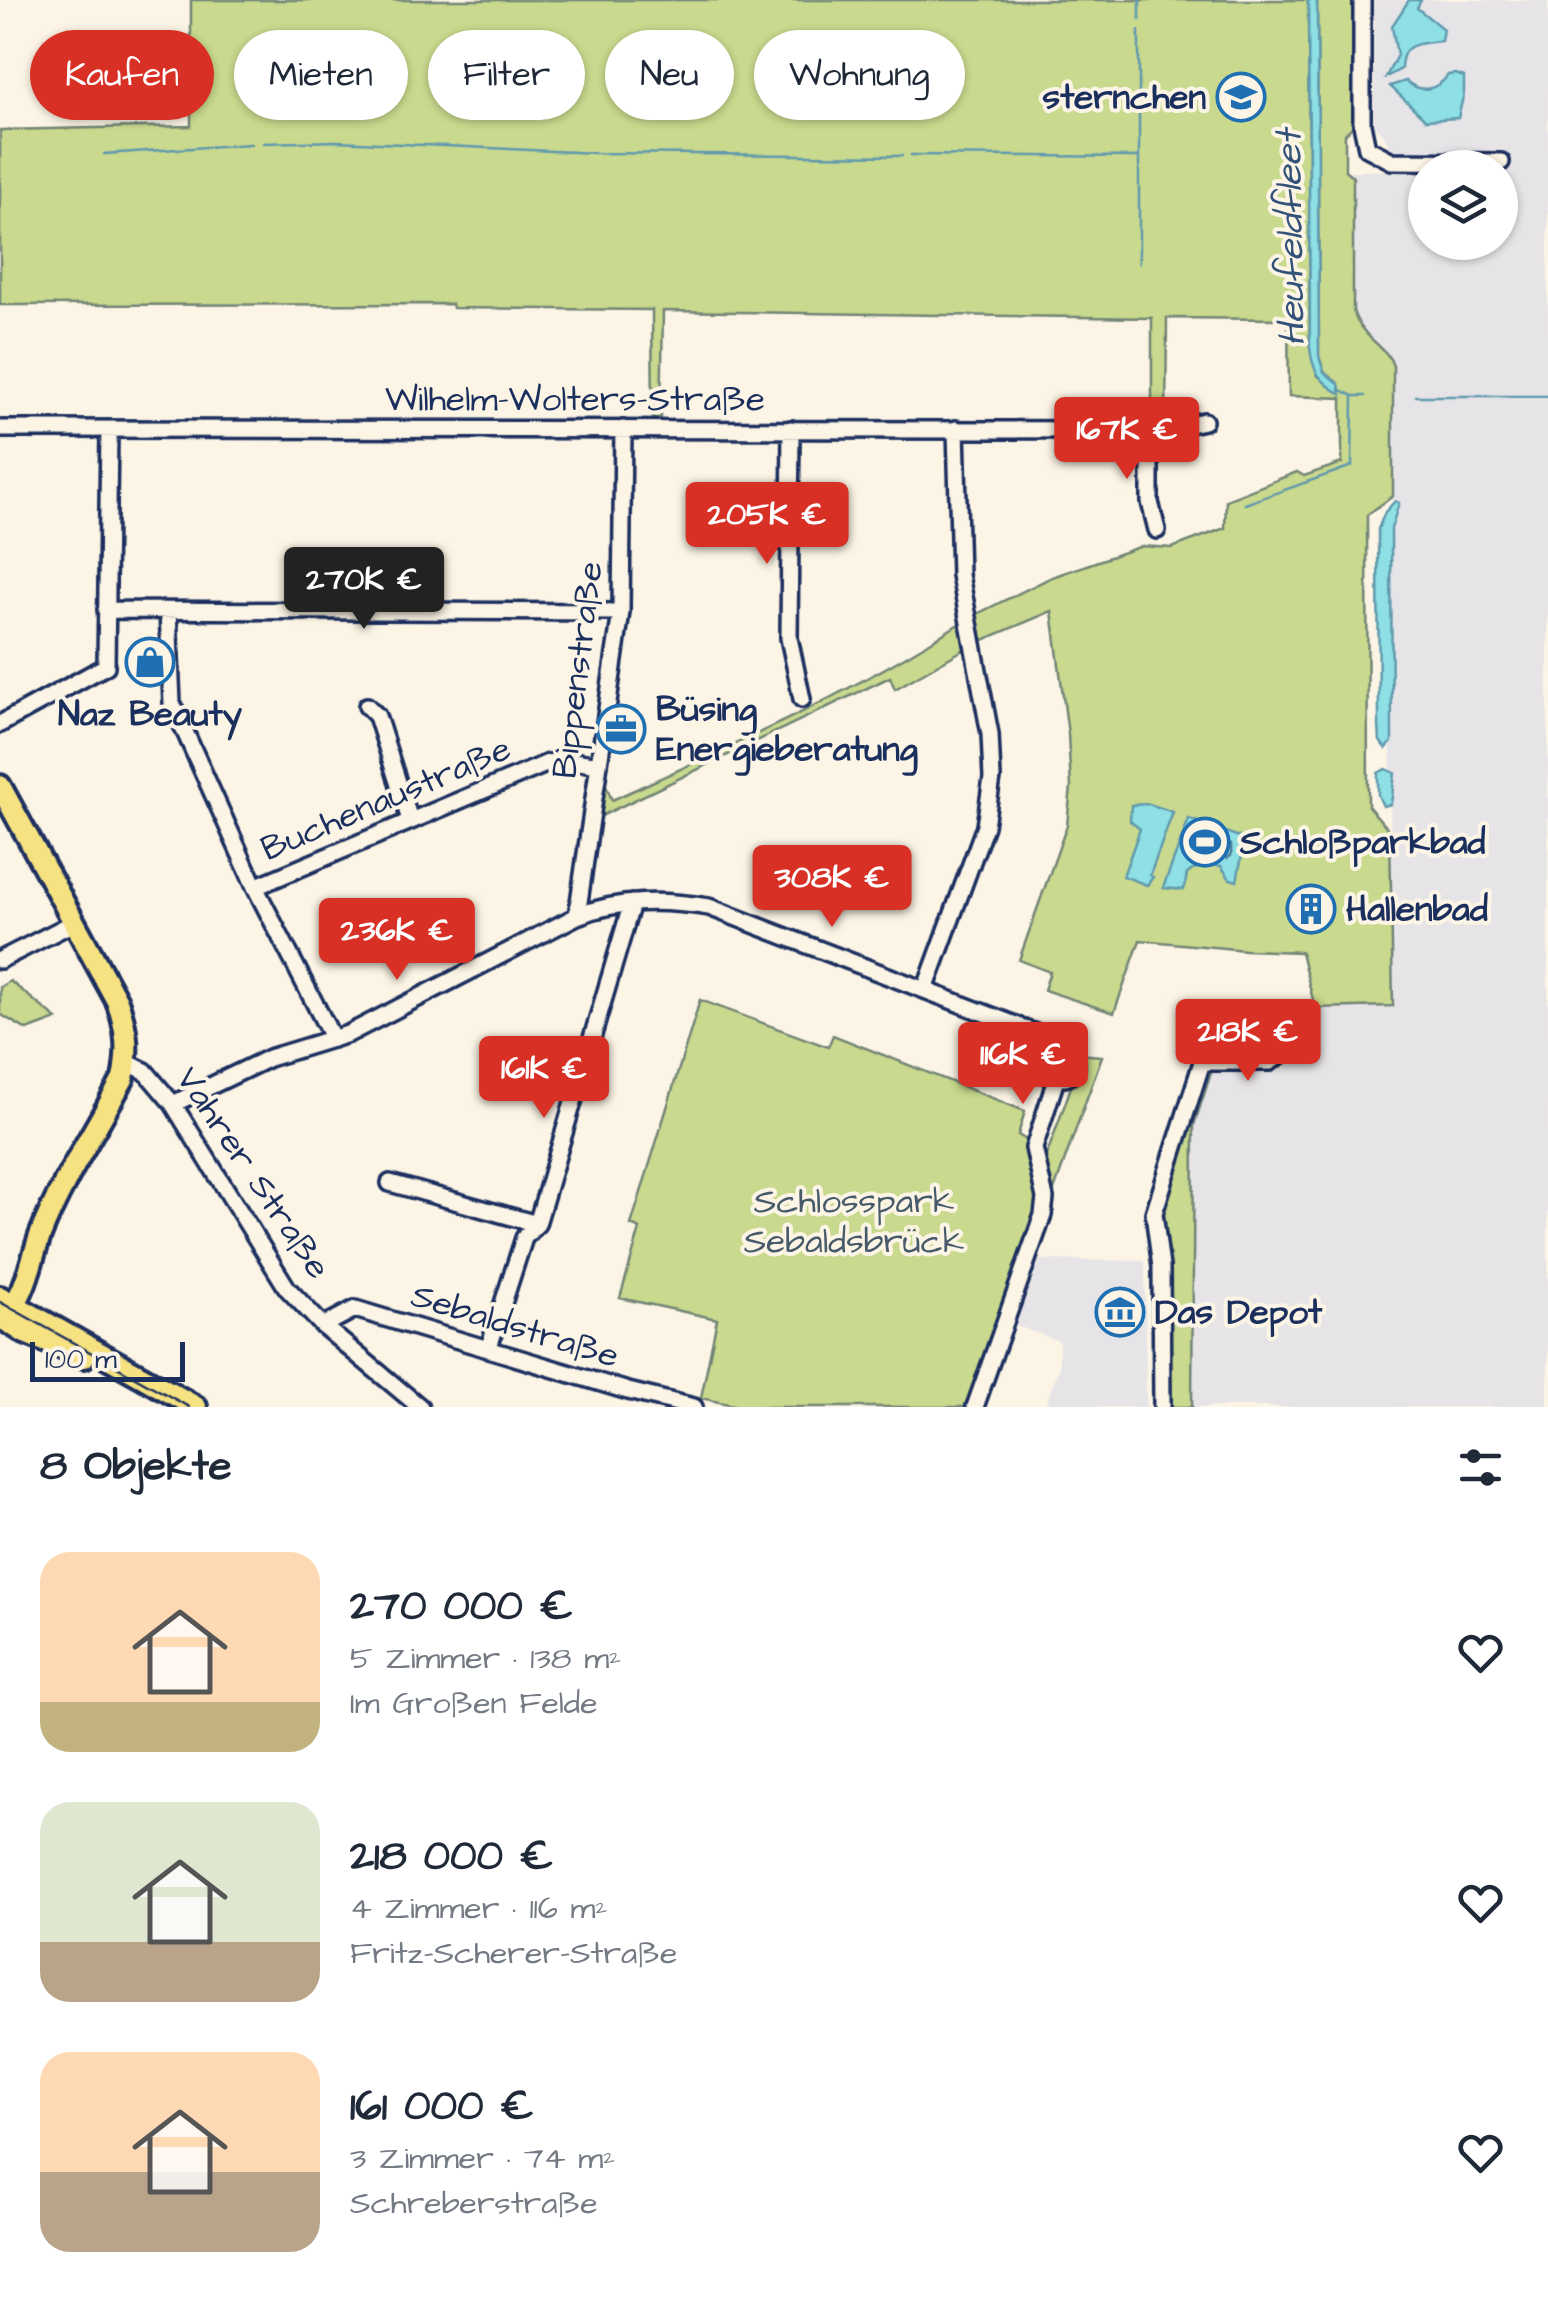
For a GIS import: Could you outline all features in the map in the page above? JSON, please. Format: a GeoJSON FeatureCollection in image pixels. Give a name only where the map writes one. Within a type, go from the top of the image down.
{"type":"FeatureCollection","features":[{"type":"Feature","properties":{"kind":"main road","name":"Vahrer Straße"},"geometry":{"type":"LineString","coordinates":[[0,786],[118,1000],[127,1031],[126,1062]]}},
{"type":"Feature","properties":{"kind":"main road"},"geometry":{"type":"LineString","coordinates":[[8,1305],[123,1079],[126,1062]]}},
{"type":"Feature","properties":{"kind":"main road"},"geometry":{"type":"LineString","coordinates":[[8,1305],[58,1328],[196,1407]]}},
{"type":"Feature","properties":{"kind":"main road"},"geometry":{"type":"LineString","coordinates":[[8,1305],[24,1332],[97,1364],[172,1407]]}},
{"type":"Feature","properties":{"kind":"street"},"geometry":{"type":"LineString","coordinates":[[1362,0],[1362,124],[1367,148],[1392,161],[1408,161]]}},
{"type":"Feature","properties":{"kind":"street","name":"Wilhelm-Wolters-Straße"},"geometry":{"type":"LineString","coordinates":[[0,429],[1171,429],[1204,421]]}},
{"type":"Feature","properties":{"kind":"street","name":"Bippenstraße"},"geometry":{"type":"LineString","coordinates":[[577,916],[622,612],[623,429]]}},
{"type":"Feature","properties":{"kind":"street"},"geometry":{"type":"LineString","coordinates":[[791,429],[790,638],[802,699]]}},
{"type":"Feature","properties":{"kind":"street"},"geometry":{"type":"LineString","coordinates":[[925,990],[985,826],[992,778],[990,734],[960,575],[956,429]]}},
{"type":"Feature","properties":{"kind":"street"},"geometry":{"type":"LineString","coordinates":[[1150,429],[1150,502],[1156,530]]}},
{"type":"Feature","properties":{"kind":"street"},"geometry":{"type":"LineString","coordinates":[[0,724],[106,666],[109,430]]}},
{"type":"Feature","properties":{"kind":"street"},"geometry":{"type":"LineString","coordinates":[[106,610],[622,612]]}},
{"type":"Feature","properties":{"kind":"street"},"geometry":{"type":"LineString","coordinates":[[168,610],[172,703],[254,887],[334,1039]]}},
{"type":"Feature","properties":{"kind":"street"},"geometry":{"type":"LineString","coordinates":[[367,706],[378,716],[410,820]]}},
{"type":"Feature","properties":{"kind":"street","name":"Buchenaustraße"},"geometry":{"type":"LineString","coordinates":[[254,887],[548,763],[567,760],[599,764]]}},
{"type":"Feature","properties":{"kind":"street"},"geometry":{"type":"LineString","coordinates":[[489,1347],[524,1238],[537,1224],[632,902]]}},
{"type":"Feature","properties":{"kind":"street"},"geometry":{"type":"LineString","coordinates":[[173,1104],[269,1058],[334,1039],[601,906],[677,902],[709,907],[1055,1040],[1058,1052],[1070,1054],[1076,1064],[1068,1076],[1056,1076],[1034,1148],[1044,1198],[1043,1215],[975,1407]]}},
{"type":"Feature","properties":{"kind":"street"},"geometry":{"type":"LineString","coordinates":[[0,960],[74,923]]}},
{"type":"Feature","properties":{"kind":"street"},"geometry":{"type":"LineString","coordinates":[[1162,1407],[1160,1267],[1154,1213],[1202,1062],[1270,1062],[1279,1056]]}},
{"type":"Feature","properties":{"kind":"street","name":"Vahrer Straße"},"geometry":{"type":"LineString","coordinates":[[126,1062],[145,1070],[173,1104],[286,1288],[322,1326],[420,1407]]}},
{"type":"Feature","properties":{"kind":"street"},"geometry":{"type":"LineString","coordinates":[[390,1182],[537,1224]]}},
{"type":"Feature","properties":{"kind":"street","name":"Sebaldstraße"},"geometry":{"type":"LineString","coordinates":[[322,1326],[355,1308],[628,1392],[694,1407]]}},
{"type":"Feature","properties":{"kind":"shaded area"},"geometry":{"type":"Polygon","coordinates":[[[1374,0],[1548,0],[1548,1407],[1192,1407],[1194,1125],[1212,1070],[1286,1069],[1287,1030],[1300,1012],[1315,1008],[1393,1006],[1393,366],[1391,357],[1358,326],[1353,311],[1353,177],[1345,171],[1408,170],[1408,260],[1518,260],[1518,150],[1399,153],[1390,148],[1383,133],[1374,126],[1374,0]]]}},
{"type":"Feature","properties":{"kind":"shaded area"},"geometry":{"type":"Polygon","coordinates":[[[1037,1260],[1145,1261],[1146,1407],[1045,1407],[1059,1367],[1059,1341],[1014,1325],[1037,1260]]]}},
{"type":"Feature","properties":{"kind":"green space"},"geometry":{"type":"Polygon","coordinates":[[[191,0],[1308,0],[1310,347],[1318,376],[1339,384],[1324,372],[1319,356],[1317,0],[1353,0],[1353,126],[1345,134],[1345,170],[1353,177],[1353,311],[1393,366],[1393,496],[1367,515],[1368,806],[1390,831],[1393,1006],[1315,1008],[1301,952],[1140,940],[1114,1013],[1044,990],[1050,972],[1019,960],[1067,825],[1071,787],[1068,734],[1052,611],[981,641],[977,614],[1052,577],[1142,546],[1172,548],[1225,528],[1226,500],[1297,472],[1304,476],[1342,463],[1342,398],[1289,396],[1288,319],[1167,318],[1166,420],[1152,420],[1152,318],[663,311],[661,418],[653,418],[652,310],[453,308],[452,304],[0,305],[0,130],[191,126],[191,120],[214,120],[214,30],[191,30],[191,0]]]}},
{"type":"Feature","properties":{"kind":"green space"},"geometry":{"type":"Polygon","coordinates":[[[957,625],[966,629],[970,646],[895,689],[890,677],[597,818],[604,780],[612,800],[831,697],[957,625]]]}},
{"type":"Feature","properties":{"kind":"green space"},"geometry":{"type":"Polygon","coordinates":[[[10,981],[57,1019],[27,1030],[0,1014],[0,987],[10,981]]]}},
{"type":"Feature","properties":{"kind":"green space","name":"Schlosspark Sebaldsbrück"},"geometry":{"type":"Polygon","coordinates":[[[700,1000],[828,1047],[833,1035],[1025,1111],[1018,1135],[1028,1141],[1037,1184],[1035,1210],[965,1407],[742,1407],[701,1398],[717,1319],[620,1298],[640,1229],[631,1225],[700,1000]]]}},
{"type":"Feature","properties":{"kind":"green space"},"geometry":{"type":"Polygon","coordinates":[[[1079,1054],[1102,1056],[1048,1207],[1045,1160],[1079,1054]]]}},
{"type":"Feature","properties":{"kind":"green space"},"geometry":{"type":"Polygon","coordinates":[[[1206,1069],[1212,1070],[1194,1125],[1192,1407],[1166,1407],[1162,1218],[1206,1069]]]}},
{"type":"Feature","properties":{"kind":"water"},"geometry":{"type":"Polygon","coordinates":[[[1308,0],[1317,0],[1319,356],[1324,372],[1339,384],[1341,394],[1318,375],[1310,347],[1308,0]]]}},
{"type":"Feature","properties":{"kind":"water"},"geometry":{"type":"Polygon","coordinates":[[[1409,0],[1421,0],[1417,8],[1443,29],[1441,41],[1408,49],[1401,69],[1386,77],[1397,55],[1392,26],[1409,0]]]}},
{"type":"Feature","properties":{"kind":"water"},"geometry":{"type":"Polygon","coordinates":[[[1455,74],[1464,77],[1458,118],[1426,120],[1390,86],[1406,81],[1428,88],[1455,74]]]}},
{"type":"Feature","properties":{"kind":"water"},"geometry":{"type":"Polygon","coordinates":[[[1395,501],[1399,503],[1391,529],[1392,742],[1386,749],[1380,741],[1379,725],[1378,529],[1395,501]]]}},
{"type":"Feature","properties":{"kind":"water"},"geometry":{"type":"Polygon","coordinates":[[[1386,769],[1395,773],[1391,804],[1383,806],[1378,795],[1378,773],[1386,769]]]}},
{"type":"Feature","properties":{"kind":"water"},"geometry":{"type":"Polygon","coordinates":[[[1149,804],[1173,812],[1147,885],[1123,876],[1140,829],[1130,821],[1131,805],[1149,804]]]}},
{"type":"Feature","properties":{"kind":"water"},"geometry":{"type":"Polygon","coordinates":[[[1189,819],[1245,839],[1237,881],[1230,879],[1221,866],[1203,863],[1187,874],[1184,890],[1163,888],[1189,819]]]}},
{"type":"Feature","properties":{"kind":"waterway"},"geometry":{"type":"LineString","coordinates":[[1140,0],[1140,20]]}},
{"type":"Feature","properties":{"kind":"waterway"},"geometry":{"type":"LineString","coordinates":[[1139,31],[1139,263]]}},
{"type":"Feature","properties":{"kind":"waterway"},"geometry":{"type":"LineString","coordinates":[[263,143],[337,141],[596,153],[902,156]]}},
{"type":"Feature","properties":{"kind":"waterway"},"geometry":{"type":"LineString","coordinates":[[104,154],[251,144]]}},
{"type":"Feature","properties":{"kind":"waterway"},"geometry":{"type":"LineString","coordinates":[[911,155],[1138,157]]}},
{"type":"Feature","properties":{"kind":"waterway","name":"Heufeldfleet"},"geometry":{"type":"LineString","coordinates":[[1341,390],[1365,396]]}},
{"type":"Feature","properties":{"kind":"waterway"},"geometry":{"type":"LineString","coordinates":[[1415,396],[1548,396]]}},
{"type":"Feature","properties":{"kind":"waterway","name":"Heufeldfleet"},"geometry":{"type":"LineString","coordinates":[[1245,504],[1352,466],[1353,398]]}},
{"type":"Feature","properties":{"kind":"tram line"},"geometry":{"type":"LineString","coordinates":[[0,1302],[189,1407]]}},
{"type":"Feature","properties":{"kind":"place","name":"sternchen"},"geometry":{"type":"Point","coordinates":[1241,97]}},
{"type":"Feature","properties":{"kind":"place","name":"Naz Beauty"},"geometry":{"type":"Point","coordinates":[150,662]}},
{"type":"Feature","properties":{"kind":"place","name":"Büsing Energieberatung"},"geometry":{"type":"Point","coordinates":[621,729]}},
{"type":"Feature","properties":{"kind":"place","name":"Schloßparkbad"},"geometry":{"type":"Point","coordinates":[1205,842]}},
{"type":"Feature","properties":{"kind":"place","name":"Hallenbad"},"geometry":{"type":"Point","coordinates":[1311,909]}},
{"type":"Feature","properties":{"kind":"place","name":"Das Depot"},"geometry":{"type":"Point","coordinates":[1120,1312]}}]}
